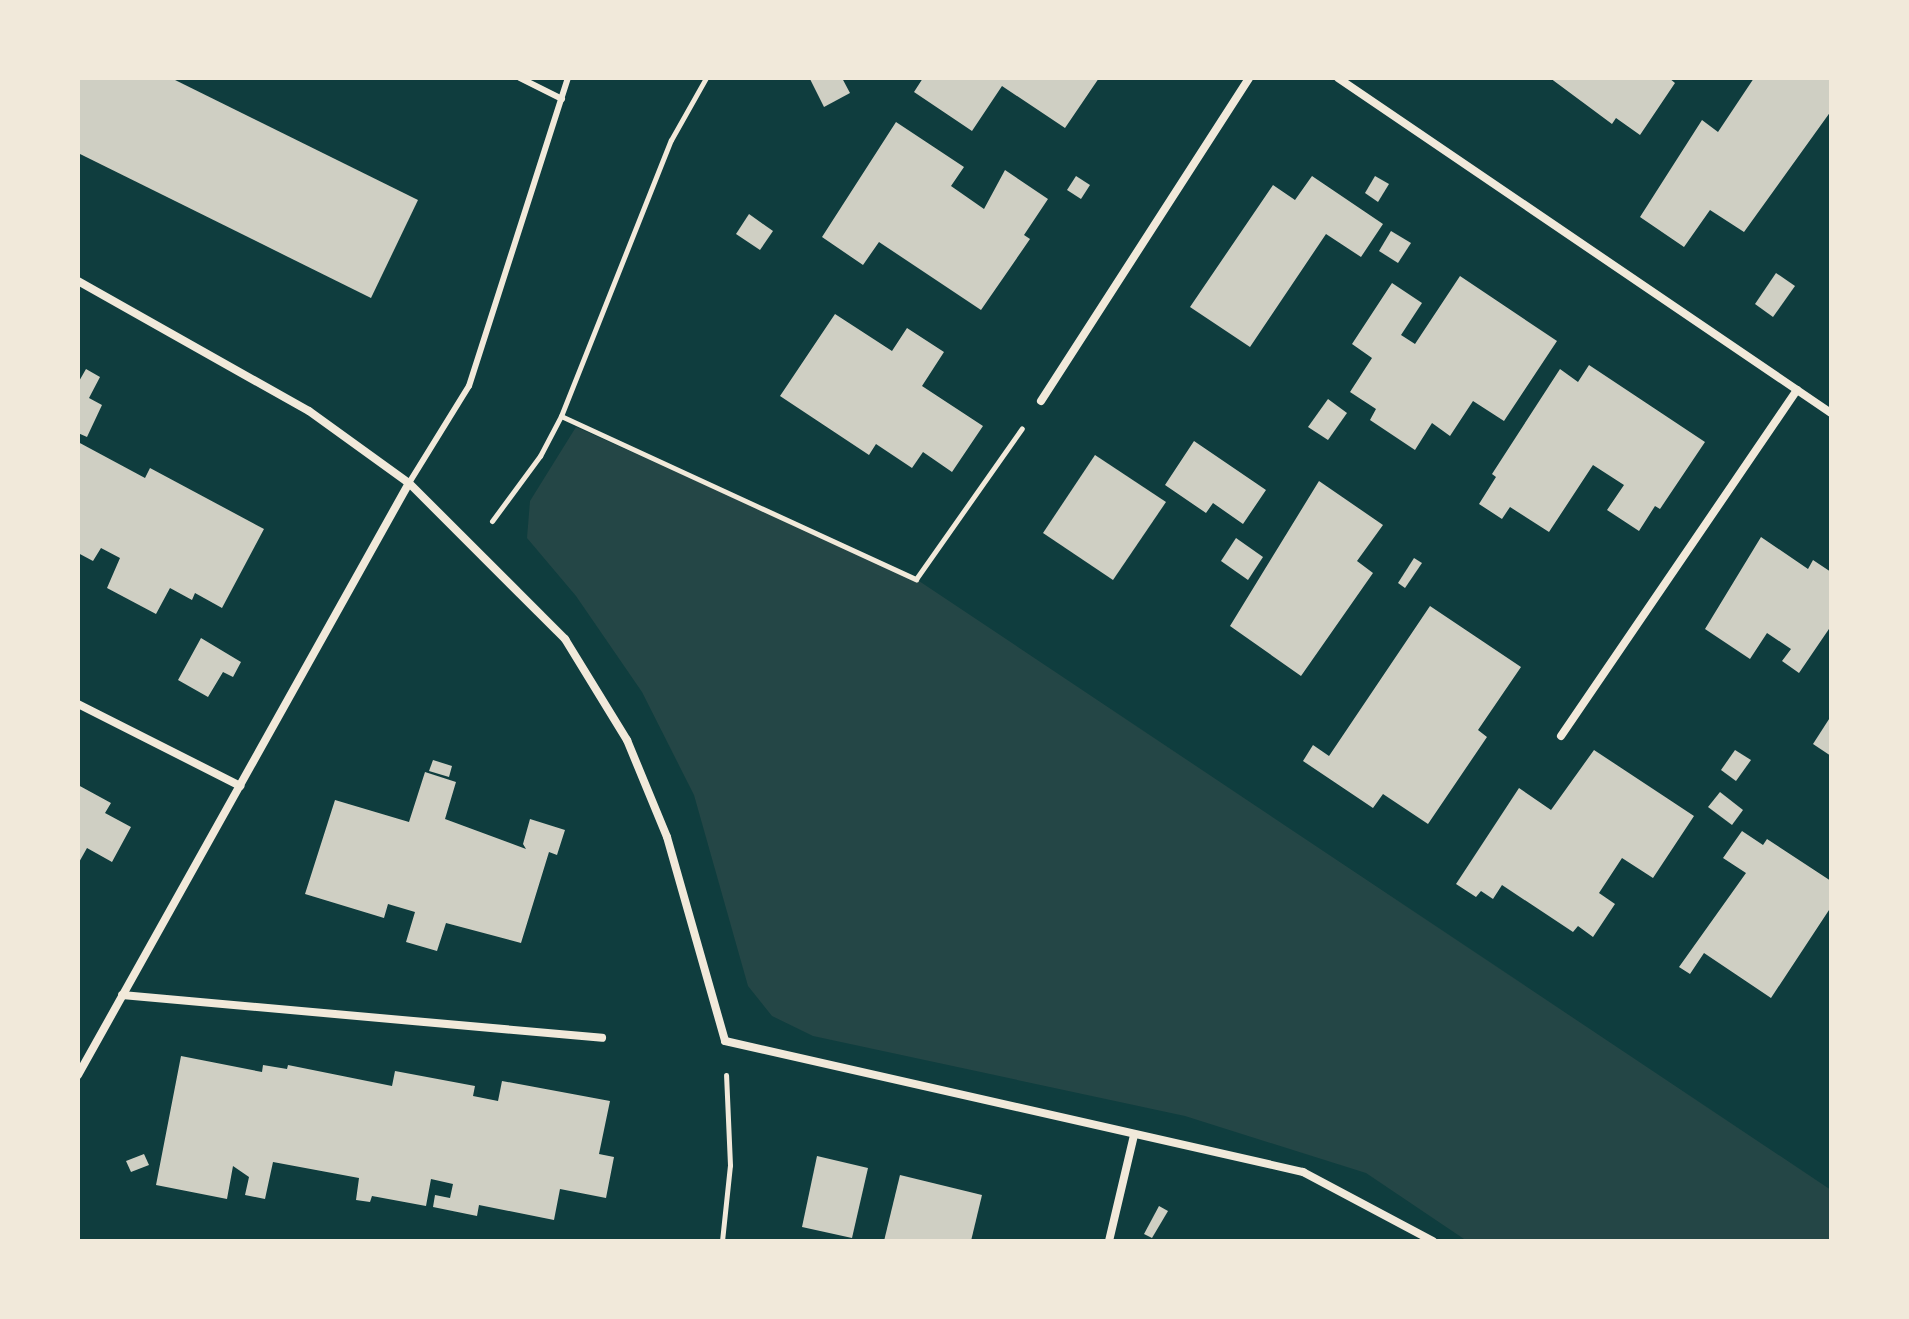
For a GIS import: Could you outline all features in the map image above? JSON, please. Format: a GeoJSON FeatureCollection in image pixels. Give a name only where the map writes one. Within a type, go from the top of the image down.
{"type":"FeatureCollection","features":[{"type":"Feature","properties":{"kind":"street"},"geometry":{"type":"LineString","coordinates":[[1041,401],[1249,78]]}},
{"type":"Feature","properties":{"kind":"street"},"geometry":{"type":"LineString","coordinates":[[1338,78],[1831,413]]}},
{"type":"Feature","properties":{"kind":"street"},"geometry":{"type":"LineString","coordinates":[[78,281],[309,411],[409,483],[565,639],[627,740],[667,837],[725,1041],[1303,1172],[1433,1241]]}},
{"type":"Feature","properties":{"kind":"street"},"geometry":{"type":"LineString","coordinates":[[1561,736],[1797,390]]}},
{"type":"Feature","properties":{"kind":"street"},"geometry":{"type":"LineString","coordinates":[[78,1075],[409,483]]}},
{"type":"Feature","properties":{"kind":"street"},"geometry":{"type":"LineString","coordinates":[[78,704],[240,786]]}},
{"type":"Feature","properties":{"kind":"street"},"geometry":{"type":"LineString","coordinates":[[122,995],[602,1038]]}},
{"type":"Feature","properties":{"kind":"street"},"geometry":{"type":"LineString","coordinates":[[1109,1241],[1134,1135]]}},
{"type":"Feature","properties":{"kind":"lane"},"geometry":{"type":"LineString","coordinates":[[520,78],[562,99]]}},
{"type":"Feature","properties":{"kind":"lane"},"geometry":{"type":"LineString","coordinates":[[409,483],[469,386],[568,78]]}},
{"type":"Feature","properties":{"kind":"path"},"geometry":{"type":"LineString","coordinates":[[473,547],[540,456],[561,416],[671,140],[706,78]]}},
{"type":"Feature","properties":{"kind":"path"},"geometry":{"type":"LineString","coordinates":[[561,416],[916,579],[1041,401]]}},
{"type":"Feature","properties":{"kind":"path"},"geometry":{"type":"LineString","coordinates":[[722,1241],[730,1165],[725,1041]]}},
{"type":"Feature","properties":{"kind":"shaded area"},"geometry":{"type":"Polygon","coordinates":[[[576,427],[916,579],[1831,1190],[1831,1241],[1467,1241],[1366,1173],[1185,1116],[813,1036],[772,1016],[748,986],[694,795],[642,692],[576,596],[527,538],[530,501],[576,427]]]}},
{"type":"Feature","properties":{"kind":"building"},"geometry":{"type":"Polygon","coordinates":[[[78,78],[171,78],[418,200],[371,298],[78,153],[78,78]]]}},
{"type":"Feature","properties":{"kind":"building"},"geometry":{"type":"Polygon","coordinates":[[[842,78],[850,93],[824,107],[810,79],[842,78]]]}},
{"type":"Feature","properties":{"kind":"building"},"geometry":{"type":"Polygon","coordinates":[[[923,78],[1099,78],[1065,128],[1002,86],[972,131],[914,92],[923,78]]]}},
{"type":"Feature","properties":{"kind":"building"},"geometry":{"type":"Polygon","coordinates":[[[1550,78],[1669,78],[1675,83],[1640,135],[1616,118],[1612,124],[1550,78]]]}},
{"type":"Feature","properties":{"kind":"building"},"geometry":{"type":"Polygon","coordinates":[[[1754,78],[1831,78],[1831,111],[1744,232],[1710,210],[1684,247],[1640,217],[1702,120],[1718,132],[1754,78]]]}},
{"type":"Feature","properties":{"kind":"building"},"geometry":{"type":"Polygon","coordinates":[[[896,122],[964,167],[951,186],[984,209],[1005,170],[1048,199],[1024,235],[1030,239],[981,310],[879,242],[863,265],[822,237],[896,122]]]}},
{"type":"Feature","properties":{"kind":"building"},"geometry":{"type":"Polygon","coordinates":[[[1076,176],[1090,185],[1081,199],[1067,190],[1076,176]]]}},
{"type":"Feature","properties":{"kind":"building"},"geometry":{"type":"Polygon","coordinates":[[[1312,176],[1383,224],[1361,257],[1326,234],[1250,347],[1190,307],[1273,185],[1295,200],[1312,176]]]}},
{"type":"Feature","properties":{"kind":"building"},"geometry":{"type":"Polygon","coordinates":[[[1375,176],[1389,184],[1378,202],[1365,193],[1375,176]]]}},
{"type":"Feature","properties":{"kind":"building"},"geometry":{"type":"Polygon","coordinates":[[[749,214],[773,231],[760,250],[736,234],[749,214]]]}},
{"type":"Feature","properties":{"kind":"building"},"geometry":{"type":"Polygon","coordinates":[[[1391,231],[1411,243],[1398,263],[1379,251],[1391,231]]]}},
{"type":"Feature","properties":{"kind":"building"},"geometry":{"type":"Polygon","coordinates":[[[1776,273],[1795,286],[1773,317],[1755,304],[1776,273]]]}},
{"type":"Feature","properties":{"kind":"building"},"geometry":{"type":"Polygon","coordinates":[[[1460,276],[1557,341],[1504,421],[1473,401],[1450,436],[1432,423],[1415,450],[1370,420],[1376,409],[1350,392],[1372,358],[1352,344],[1392,283],[1422,303],[1401,335],[1415,344],[1460,276]]]}},
{"type":"Feature","properties":{"kind":"building"},"geometry":{"type":"Polygon","coordinates":[[[835,314],[892,351],[907,328],[944,352],[922,386],[983,426],[952,472],[923,452],[912,468],[876,444],[869,455],[780,396],[835,314]]]}},
{"type":"Feature","properties":{"kind":"building"},"geometry":{"type":"Polygon","coordinates":[[[1589,365],[1705,442],[1660,509],[1655,506],[1639,531],[1607,510],[1624,485],[1593,465],[1549,532],[1510,507],[1502,519],[1479,504],[1496,477],[1492,474],[1560,369],[1578,382],[1589,365]]]}},
{"type":"Feature","properties":{"kind":"building"},"geometry":{"type":"Polygon","coordinates":[[[86,369],[100,377],[89,398],[102,405],[87,437],[78,433],[78,383],[86,369]]]}},
{"type":"Feature","properties":{"kind":"building"},"geometry":{"type":"Polygon","coordinates":[[[1328,399],[1347,413],[1328,440],[1308,427],[1328,399]]]}},
{"type":"Feature","properties":{"kind":"building"},"geometry":{"type":"Polygon","coordinates":[[[1194,441],[1266,490],[1243,524],[1213,503],[1206,513],[1165,485],[1194,441]]]}},
{"type":"Feature","properties":{"kind":"building"},"geometry":{"type":"Polygon","coordinates":[[[78,442],[145,478],[150,468],[264,529],[222,608],[195,593],[192,600],[170,588],[156,614],[107,588],[120,558],[101,548],[93,561],[78,553],[78,442]]]}},
{"type":"Feature","properties":{"kind":"building"},"geometry":{"type":"Polygon","coordinates":[[[1095,455],[1166,502],[1113,580],[1043,533],[1095,455]]]}},
{"type":"Feature","properties":{"kind":"building"},"geometry":{"type":"Polygon","coordinates":[[[1319,481],[1383,525],[1357,561],[1373,573],[1301,676],[1230,626],[1319,481]]]}},
{"type":"Feature","properties":{"kind":"building"},"geometry":{"type":"Polygon","coordinates":[[[1761,537],[1808,569],[1813,560],[1831,572],[1831,626],[1799,673],[1782,661],[1791,649],[1767,633],[1750,659],[1705,629],[1761,537]]]}},
{"type":"Feature","properties":{"kind":"building"},"geometry":{"type":"Polygon","coordinates":[[[1236,538],[1263,557],[1248,580],[1221,561],[1236,538]]]}},
{"type":"Feature","properties":{"kind":"building"},"geometry":{"type":"Polygon","coordinates":[[[1414,558],[1422,563],[1405,588],[1398,583],[1414,558]]]}},
{"type":"Feature","properties":{"kind":"building"},"geometry":{"type":"Polygon","coordinates":[[[1430,606],[1521,667],[1478,730],[1487,737],[1428,824],[1383,794],[1373,808],[1303,761],[1313,745],[1329,756],[1430,606]]]}},
{"type":"Feature","properties":{"kind":"building"},"geometry":{"type":"Polygon","coordinates":[[[201,638],[241,662],[233,677],[223,672],[208,697],[178,680],[201,638]]]}},
{"type":"Feature","properties":{"kind":"building"},"geometry":{"type":"Polygon","coordinates":[[[1831,716],[1831,756],[1813,744],[1831,716]]]}},
{"type":"Feature","properties":{"kind":"building"},"geometry":{"type":"Polygon","coordinates":[[[1594,750],[1694,816],[1653,878],[1622,858],[1599,893],[1615,904],[1593,937],[1578,926],[1573,932],[1502,885],[1493,899],[1481,891],[1476,897],[1456,884],[1519,788],[1551,810],[1594,750]]]}},
{"type":"Feature","properties":{"kind":"building"},"geometry":{"type":"Polygon","coordinates":[[[1735,750],[1751,760],[1736,781],[1721,770],[1735,750]]]}},
{"type":"Feature","properties":{"kind":"building"},"geometry":{"type":"Polygon","coordinates":[[[433,760],[452,766],[449,777],[429,771],[433,760]]]}},
{"type":"Feature","properties":{"kind":"building"},"geometry":{"type":"Polygon","coordinates":[[[425,772],[456,782],[445,819],[526,849],[523,844],[530,819],[565,830],[557,855],[549,852],[521,943],[446,923],[437,951],[406,942],[415,912],[388,904],[384,918],[305,894],[335,800],[409,822],[425,772]]]}},
{"type":"Feature","properties":{"kind":"building"},"geometry":{"type":"Polygon","coordinates":[[[78,785],[111,803],[105,813],[131,827],[112,862],[87,848],[78,864],[78,785]]]}},
{"type":"Feature","properties":{"kind":"building"},"geometry":{"type":"Polygon","coordinates":[[[1720,792],[1743,810],[1732,825],[1708,807],[1720,792]]]}},
{"type":"Feature","properties":{"kind":"building"},"geometry":{"type":"Polygon","coordinates":[[[1742,831],[1763,845],[1767,839],[1831,881],[1831,907],[1771,998],[1704,953],[1690,974],[1679,967],[1746,873],[1723,858],[1742,831]]]}},
{"type":"Feature","properties":{"kind":"building"},"geometry":{"type":"Polygon","coordinates":[[[181,1056],[262,1072],[263,1065],[287,1069],[288,1065],[392,1086],[395,1071],[475,1086],[473,1096],[498,1101],[502,1081],[610,1101],[599,1154],[614,1157],[606,1198],[560,1189],[554,1220],[479,1205],[477,1216],[433,1207],[435,1195],[450,1198],[453,1184],[431,1179],[426,1206],[372,1196],[370,1202],[356,1200],[359,1178],[273,1162],[265,1199],[245,1195],[249,1177],[233,1166],[227,1199],[156,1185],[181,1056]]]}},
{"type":"Feature","properties":{"kind":"building"},"geometry":{"type":"Polygon","coordinates":[[[144,1154],[149,1165],[131,1172],[126,1161],[144,1154]]]}},
{"type":"Feature","properties":{"kind":"building"},"geometry":{"type":"Polygon","coordinates":[[[817,1156],[868,1168],[852,1238],[802,1227],[817,1156]]]}},
{"type":"Feature","properties":{"kind":"building"},"geometry":{"type":"Polygon","coordinates":[[[900,1175],[982,1195],[971,1241],[884,1241],[900,1175]]]}},
{"type":"Feature","properties":{"kind":"building"},"geometry":{"type":"Polygon","coordinates":[[[1159,1206],[1168,1211],[1152,1238],[1144,1234],[1159,1206]]]}}]}
